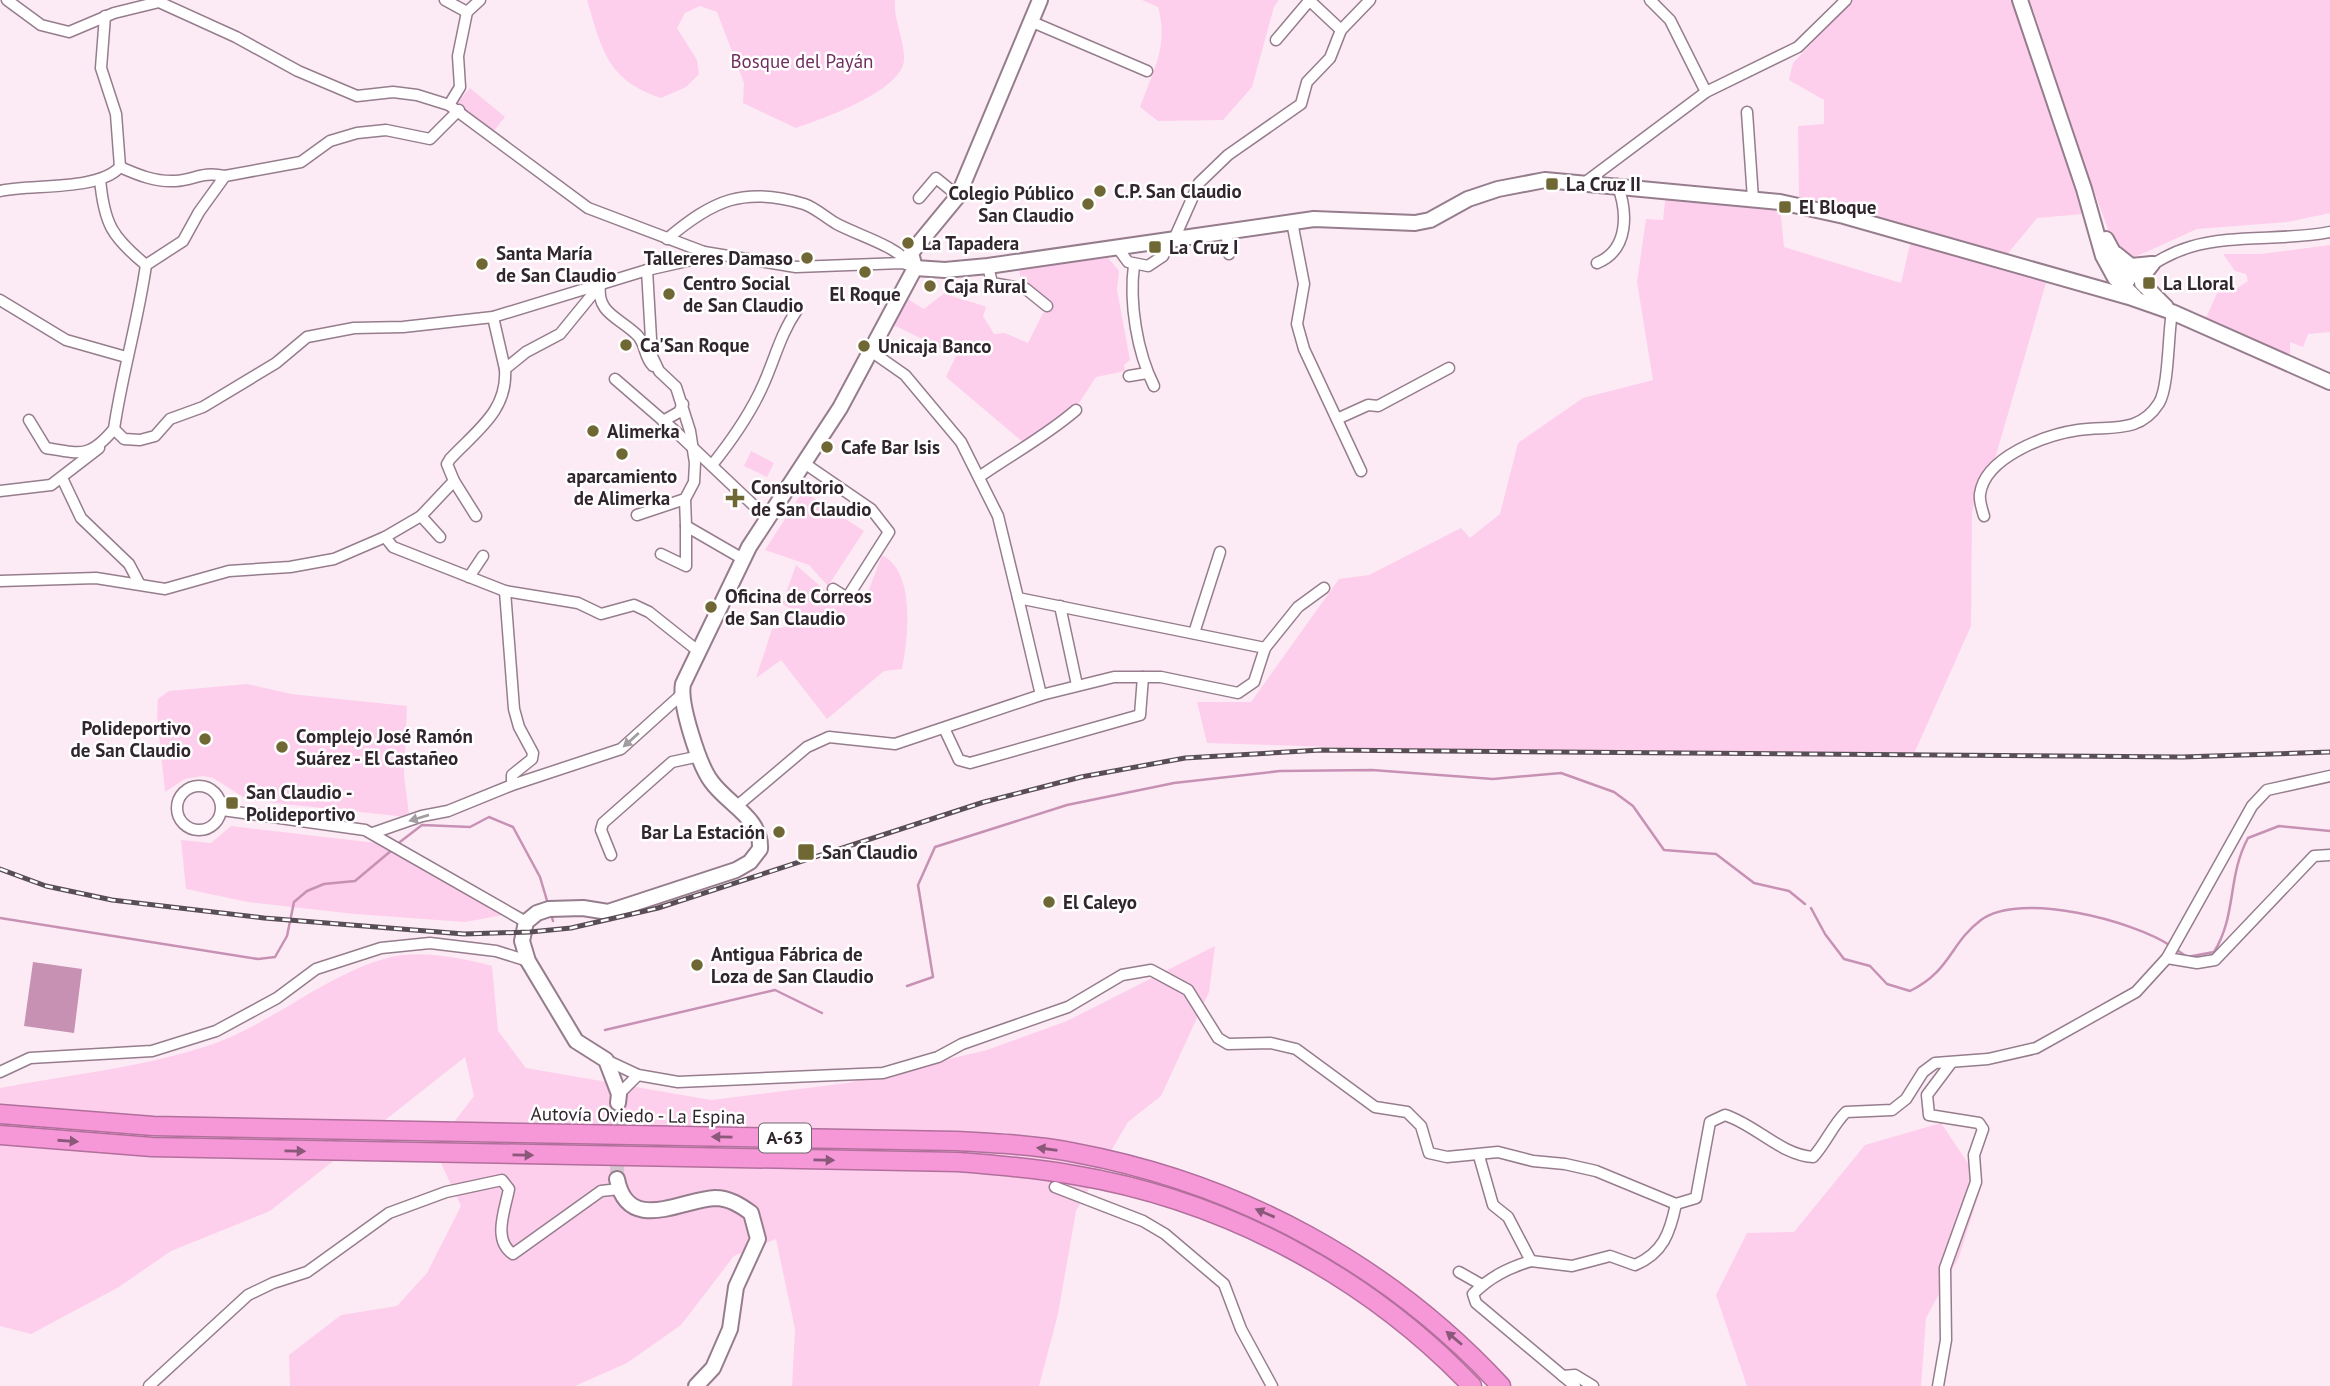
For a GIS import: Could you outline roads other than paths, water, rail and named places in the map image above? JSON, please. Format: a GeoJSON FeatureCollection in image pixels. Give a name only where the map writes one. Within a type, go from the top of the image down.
{"type":"FeatureCollection","features":[{"type":"Feature","properties":{"kind":"highway","name":"Autovía Oviedo - La Espina"},"geometry":{"type":"LineString","coordinates":[[0,1114],[153,1126],[955,1141],[1075,1152],[1147,1169],[1219,1193],[1284,1221],[1346,1255],[1408,1299],[1467,1349],[1502,1386]]}},
{"type":"Feature","properties":{"kind":"highway","name":"A-63"},"geometry":{"type":"LineString","coordinates":[[0,1135],[152,1147],[958,1162],[1077,1175],[1145,1191],[1212,1213],[1276,1241],[1337,1274],[1398,1318],[1472,1386]]}},
{"type":"Feature","properties":{"kind":"street"},"geometry":{"type":"LineString","coordinates":[[7,0],[41,24],[59,32],[78,30],[105,16],[160,1],[236,37],[298,71],[357,96],[393,92],[417,95],[454,108],[588,208],[704,252],[796,267],[902,263],[945,270],[1292,222],[1344,219],[1415,223],[1430,220],[1468,200],[1522,183],[1545,180],[1587,181],[1812,207],[2080,285],[2151,302]]}},
{"type":"Feature","properties":{"kind":"street"},"geometry":{"type":"LineString","coordinates":[[445,0],[467,12]]}},
{"type":"Feature","properties":{"kind":"street"},"geometry":{"type":"LineString","coordinates":[[120,167],[158,180],[176,181],[202,173],[225,176],[301,162],[330,142],[358,133],[386,130],[430,139],[454,108],[460,87],[458,56],[467,12],[480,0]]}},
{"type":"Feature","properties":{"kind":"street"},"geometry":{"type":"LineString","coordinates":[[1040,0],[958,197],[911,253],[914,267],[872,352],[743,559],[683,684],[682,694],[700,756],[711,781],[756,829],[761,849],[750,862],[736,870],[608,912],[583,908],[552,909],[537,913],[526,922],[522,941],[528,961],[576,1041],[606,1060],[638,1075],[678,1082],[884,1073],[939,1057],[962,1044],[1068,1007],[1122,975],[1151,970],[1188,990],[1217,1038],[1228,1044],[1271,1043],[1296,1049],[1322,1066],[1359,1098],[1375,1107],[1407,1112],[1421,1126],[1429,1153],[1447,1157],[1498,1153],[1596,1171],[1676,1204],[1696,1198],[1710,1122],[1717,1118],[1725,1115],[1745,1121],[1796,1156],[1813,1157],[1834,1124],[1846,1112],[1892,1110],[1906,1098],[1923,1072],[1935,1063],[1988,1059],[2036,1048],[2136,992],[2168,954],[2252,806],[2267,790],[2330,776]]}},
{"type":"Feature","properties":{"kind":"street"},"geometry":{"type":"LineString","coordinates":[[1276,40],[1309,0],[1342,30]]}},
{"type":"Feature","properties":{"kind":"street"},"geometry":{"type":"LineString","coordinates":[[1117,247],[1135,265],[1149,266],[1157,262],[1173,237],[1199,183],[1228,155],[1301,104],[1307,82],[1330,58],[1342,30],[1370,0]]}},
{"type":"Feature","properties":{"kind":"street"},"geometry":{"type":"LineString","coordinates":[[1650,0],[1670,20],[1706,92]]}},
{"type":"Feature","properties":{"kind":"street"},"geometry":{"type":"LineString","coordinates":[[1587,181],[1706,92],[1779,59],[1798,47],[1846,0]]}},
{"type":"Feature","properties":{"kind":"street"},"geometry":{"type":"LineString","coordinates":[[2020,0],[2087,200],[2104,245],[2124,282]]}},
{"type":"Feature","properties":{"kind":"street"},"geometry":{"type":"LineString","coordinates":[[0,191],[111,177],[120,167],[116,114],[101,68],[105,16]]}},
{"type":"Feature","properties":{"kind":"street"},"geometry":{"type":"LineString","coordinates":[[1030,21],[1147,71]]}},
{"type":"Feature","properties":{"kind":"street"},"geometry":{"type":"LineString","coordinates":[[1747,112],[1753,199]]}},
{"type":"Feature","properties":{"kind":"street"},"geometry":{"type":"LineString","coordinates":[[0,492],[51,485],[99,448],[114,429],[126,357],[138,319],[146,265],[183,241],[199,212],[225,176]]}},
{"type":"Feature","properties":{"kind":"street"},"geometry":{"type":"LineString","coordinates":[[919,198],[936,178],[958,197]]}},
{"type":"Feature","properties":{"kind":"street"},"geometry":{"type":"LineString","coordinates":[[100,179],[107,224],[118,241],[146,265]]}},
{"type":"Feature","properties":{"kind":"street"},"geometry":{"type":"LineString","coordinates":[[1597,263],[1614,254],[1621,238],[1624,202],[1617,184]]}},
{"type":"Feature","properties":{"kind":"street"},"geometry":{"type":"LineString","coordinates":[[667,239],[699,212],[750,195],[807,205],[836,224],[903,256],[914,267]]}},
{"type":"Feature","properties":{"kind":"street"},"geometry":{"type":"LineString","coordinates":[[1292,222],[1304,284],[1297,324],[1304,349],[1361,471]]}},
{"type":"Feature","properties":{"kind":"street"},"geometry":{"type":"LineString","coordinates":[[1226,230],[1229,254]]}},
{"type":"Feature","properties":{"kind":"street"},"geometry":{"type":"LineString","coordinates":[[2096,289],[2124,282],[2152,264],[2184,249],[2211,242],[2291,238],[2330,232]]}},
{"type":"Feature","properties":{"kind":"street"},"geometry":{"type":"LineString","coordinates":[[2104,245],[2131,266],[2152,264]]}},
{"type":"Feature","properties":{"kind":"street"},"geometry":{"type":"LineString","coordinates":[[2104,245],[2109,269],[2146,299],[2330,382]]}},
{"type":"Feature","properties":{"kind":"street"},"geometry":{"type":"LineString","coordinates":[[114,429],[124,439],[140,440],[155,436],[170,419],[203,407],[276,363],[307,337],[354,328],[403,327],[493,317],[647,270],[696,259],[704,252]]}},
{"type":"Feature","properties":{"kind":"street"},"geometry":{"type":"LineString","coordinates":[[2152,264],[2143,277],[2144,289],[2172,312]]}},
{"type":"Feature","properties":{"kind":"street"},"geometry":{"type":"LineString","coordinates":[[988,265],[992,283],[1026,289],[1047,306]]}},
{"type":"Feature","properties":{"kind":"street"},"geometry":{"type":"LineString","coordinates":[[1135,265],[1132,295],[1147,373],[1154,386]]}},
{"type":"Feature","properties":{"kind":"street"},"geometry":{"type":"LineString","coordinates":[[2080,285],[2097,283],[2109,269]]}},
{"type":"Feature","properties":{"kind":"street"},"geometry":{"type":"LineString","coordinates":[[647,270],[652,356],[659,371]]}},
{"type":"Feature","properties":{"kind":"street"},"geometry":{"type":"LineString","coordinates":[[505,369],[526,352],[560,334],[600,284]]}},
{"type":"Feature","properties":{"kind":"street"},"geometry":{"type":"LineString","coordinates":[[600,284],[598,298],[604,309],[638,336],[646,358],[676,387],[689,424],[695,463],[694,482],[685,499],[686,566],[661,554]]}},
{"type":"Feature","properties":{"kind":"street"},"geometry":{"type":"LineString","coordinates":[[0,300],[66,340],[126,357]]}},
{"type":"Feature","properties":{"kind":"street"},"geometry":{"type":"LineString","coordinates":[[712,465],[744,422],[763,385],[784,328],[797,310]]}},
{"type":"Feature","properties":{"kind":"street"},"geometry":{"type":"LineString","coordinates":[[1984,516],[1980,493],[1993,467],[2002,459],[2034,444],[2075,430],[2127,428],[2149,415],[2163,395],[2172,312]]}},
{"type":"Feature","properties":{"kind":"street"},"geometry":{"type":"LineString","coordinates":[[476,516],[454,481],[447,464],[500,407],[506,386],[505,369],[493,317]]}},
{"type":"Feature","properties":{"kind":"street"},"geometry":{"type":"LineString","coordinates":[[872,352],[905,375],[961,442],[979,477],[998,516],[1041,695]]}},
{"type":"Feature","properties":{"kind":"street"},"geometry":{"type":"LineString","coordinates":[[1337,419],[1368,405],[1378,406],[1449,368]]}},
{"type":"Feature","properties":{"kind":"street"},"geometry":{"type":"LineString","coordinates":[[1129,376],[1147,373]]}},
{"type":"Feature","properties":{"kind":"street"},"geometry":{"type":"LineString","coordinates":[[615,379],[712,465],[767,519]]}},
{"type":"Feature","properties":{"kind":"street"},"geometry":{"type":"LineString","coordinates":[[663,421],[679,412],[683,404]]}},
{"type":"Feature","properties":{"kind":"street"},"geometry":{"type":"LineString","coordinates":[[674,430],[681,421],[683,404]]}},
{"type":"Feature","properties":{"kind":"street"},"geometry":{"type":"LineString","coordinates":[[979,477],[1021,448],[1044,437],[1076,410]]}},
{"type":"Feature","properties":{"kind":"street"},"geometry":{"type":"LineString","coordinates":[[29,420],[46,448],[75,453],[99,448]]}},
{"type":"Feature","properties":{"kind":"street"},"geometry":{"type":"LineString","coordinates":[[674,430],[682,430],[689,424]]}},
{"type":"Feature","properties":{"kind":"street"},"geometry":{"type":"LineString","coordinates":[[804,463],[871,509],[889,532],[848,598],[833,589]]}},
{"type":"Feature","properties":{"kind":"street"},"geometry":{"type":"LineString","coordinates":[[62,478],[81,518],[129,564],[139,583]]}},
{"type":"Feature","properties":{"kind":"street"},"geometry":{"type":"LineString","coordinates":[[0,581],[96,578],[165,589],[229,571],[290,568],[334,559],[385,537],[421,516],[454,481]]}},
{"type":"Feature","properties":{"kind":"street"},"geometry":{"type":"LineString","coordinates":[[637,515],[685,499]]}},
{"type":"Feature","properties":{"kind":"street"},"geometry":{"type":"LineString","coordinates":[[421,516],[440,537]]}},
{"type":"Feature","properties":{"kind":"street"},"geometry":{"type":"LineString","coordinates":[[685,526],[743,559]]}},
{"type":"Feature","properties":{"kind":"street"},"geometry":{"type":"LineString","coordinates":[[385,537],[393,547],[505,591],[578,603],[600,614],[634,605],[649,612],[698,651]]}},
{"type":"Feature","properties":{"kind":"street"},"geometry":{"type":"LineString","coordinates":[[1194,633],[1220,552]]}},
{"type":"Feature","properties":{"kind":"street"},"geometry":{"type":"LineString","coordinates":[[469,577],[483,556]]}},
{"type":"Feature","properties":{"kind":"street"},"geometry":{"type":"LineString","coordinates":[[737,806],[807,747],[822,739],[836,737],[895,744],[1041,695],[1114,677],[1161,677],[1238,693],[1254,682],[1265,648],[1298,607],[1324,588]]}},
{"type":"Feature","properties":{"kind":"street"},"geometry":{"type":"LineString","coordinates":[[505,591],[514,709],[519,727],[533,753],[531,759],[512,775],[512,785]]}},
{"type":"Feature","properties":{"kind":"street"},"geometry":{"type":"LineString","coordinates":[[1018,598],[1265,648]]}},
{"type":"Feature","properties":{"kind":"street"},"geometry":{"type":"LineString","coordinates":[[1060,606],[1077,685]]}},
{"type":"Feature","properties":{"kind":"street"},"geometry":{"type":"LineString","coordinates":[[944,728],[958,760],[970,763],[1140,715],[1143,677]]}},
{"type":"Feature","properties":{"kind":"street"},"geometry":{"type":"LineString","coordinates":[[373,834],[422,816],[448,811],[512,785],[621,748],[682,694]]}},
{"type":"Feature","properties":{"kind":"street"},"geometry":{"type":"LineString","coordinates":[[611,855],[601,830],[603,823],[672,762],[700,756]]}},
{"type":"Feature","properties":{"kind":"street"},"geometry":{"type":"LineString","coordinates":[[202,787],[215,793],[222,810],[214,824],[201,830],[183,824],[176,810],[178,799],[187,789],[202,787]]}},
{"type":"Feature","properties":{"kind":"street"},"geometry":{"type":"LineString","coordinates":[[222,810],[373,834],[526,922]]}},
{"type":"Feature","properties":{"kind":"street"},"geometry":{"type":"LineString","coordinates":[[2168,954],[2197,963],[2215,960],[2314,856],[2330,855]]}},
{"type":"Feature","properties":{"kind":"street"},"geometry":{"type":"LineString","coordinates":[[0,1072],[30,1058],[152,1052],[216,1031],[277,998],[316,969],[381,948],[429,943],[496,951],[528,961]]}},
{"type":"Feature","properties":{"kind":"street"},"geometry":{"type":"LineString","coordinates":[[606,1060],[618,1099]]}},
{"type":"Feature","properties":{"kind":"street"},"geometry":{"type":"LineString","coordinates":[[1938,1386],[1946,1340],[1945,1268],[1976,1182],[1974,1155],[1983,1129],[1979,1123],[1929,1115],[1927,1095],[1951,1063]]}},
{"type":"Feature","properties":{"kind":"street"},"geometry":{"type":"LineString","coordinates":[[618,1099],[638,1075]]}},
{"type":"Feature","properties":{"kind":"street"},"geometry":{"type":"LineString","coordinates":[[1479,1156],[1493,1205],[1508,1217],[1531,1261]]}},
{"type":"Feature","properties":{"kind":"street"},"geometry":{"type":"LineString","coordinates":[[149,1386],[248,1295],[273,1283],[307,1272],[389,1213],[446,1192],[502,1180],[509,1189],[500,1235],[505,1248],[513,1254],[601,1191],[618,1184],[632,1204],[648,1211],[669,1210],[714,1198],[728,1200],[751,1213],[758,1239],[736,1287],[730,1329],[713,1368],[696,1386]]}},
{"type":"Feature","properties":{"kind":"street"},"geometry":{"type":"LineString","coordinates":[[1055,1187],[1143,1222],[1165,1234],[1224,1283],[1241,1329],[1272,1386]]}},
{"type":"Feature","properties":{"kind":"street"},"geometry":{"type":"LineString","coordinates":[[1575,1386],[1476,1303],[1473,1294],[1482,1284],[1507,1268],[1531,1261],[1572,1266],[1610,1256],[1635,1265],[1654,1257],[1670,1233],[1676,1204]]}},
{"type":"Feature","properties":{"kind":"street"},"geometry":{"type":"LineString","coordinates":[[1459,1272],[1482,1284]]}},
{"type":"Feature","properties":{"kind":"street"},"geometry":{"type":"LineString","coordinates":[[1563,1376],[1575,1375],[1593,1386]]}},
{"type":"Feature","properties":{"kind":"waterway"},"geometry":{"type":"LineString","coordinates":[[907,986],[933,977],[918,885],[935,847],[1067,805],[1174,783],[1280,771],[1372,770],[1493,779],[1561,773],[1614,792],[1633,806],[1664,850],[1716,854],[1754,883],[1789,891],[1805,904]]}},
{"type":"Feature","properties":{"kind":"waterway"},"geometry":{"type":"LineString","coordinates":[[396,845],[422,825],[470,827],[489,817],[513,827],[540,877],[548,904]]}},
{"type":"Feature","properties":{"kind":"waterway"},"geometry":{"type":"LineString","coordinates":[[2177,950],[2187,957],[2214,952],[2226,924],[2237,867],[2248,838],[2279,826],[2330,831]]}},
{"type":"Feature","properties":{"kind":"waterway"},"geometry":{"type":"LineString","coordinates":[[0,918],[258,959],[275,957],[287,936],[294,902],[307,891],[324,884],[355,881],[392,850]]}},
{"type":"Feature","properties":{"kind":"waterway"},"geometry":{"type":"LineString","coordinates":[[1811,908],[1825,934],[1844,959],[1870,966],[1887,984],[1910,991],[1934,975],[1981,920],[1999,912],[2022,908],[2049,909],[2105,919],[2131,927],[2171,946]]}},
{"type":"Feature","properties":{"kind":"waterway"},"geometry":{"type":"LineString","coordinates":[[551,914],[553,921]]}},
{"type":"Feature","properties":{"kind":"waterway"},"geometry":{"type":"LineString","coordinates":[[605,1030],[775,990],[822,1013]]}},
{"type":"Feature","properties":{"kind":"tunnel"},"geometry":{"type":"LineString","coordinates":[[617,1179],[618,1103]]}},
{"type":"Feature","properties":{"kind":"railway"},"geometry":{"type":"LineString","coordinates":[[0,869],[46,886],[112,900],[264,918],[464,934],[530,932],[571,928],[658,908],[984,802],[1081,777],[1185,758],[1321,750],[2183,757],[2330,752]]}},
{"type":"Feature","properties":{"kind":"place","name":"La Cruz II"},"geometry":{"type":"Point","coordinates":[1552,184]}},
{"type":"Feature","properties":{"kind":"place","name":"C.P. San Claudio"},"geometry":{"type":"Point","coordinates":[1100,191]}},
{"type":"Feature","properties":{"kind":"place","name":"Colegio Público San Claudio"},"geometry":{"type":"Point","coordinates":[1088,204]}},
{"type":"Feature","properties":{"kind":"place","name":"El Bloque"},"geometry":{"type":"Point","coordinates":[1785,207]}},
{"type":"Feature","properties":{"kind":"place","name":"La Tapadera"},"geometry":{"type":"Point","coordinates":[908,243]}},
{"type":"Feature","properties":{"kind":"place","name":"La Cruz I"},"geometry":{"type":"Point","coordinates":[1155,247]}},
{"type":"Feature","properties":{"kind":"place","name":"Tallereres Damaso"},"geometry":{"type":"Point","coordinates":[807,258]}},
{"type":"Feature","properties":{"kind":"place","name":"Santa María de San Claudio"},"geometry":{"type":"Point","coordinates":[482,264]}},
{"type":"Feature","properties":{"kind":"place","name":"El Roque"},"geometry":{"type":"Point","coordinates":[865,272]}},
{"type":"Feature","properties":{"kind":"place","name":"La Lloral"},"geometry":{"type":"Point","coordinates":[2149,283]}},
{"type":"Feature","properties":{"kind":"place","name":"Caja Rural"},"geometry":{"type":"Point","coordinates":[930,286]}},
{"type":"Feature","properties":{"kind":"place","name":"Centro Social de San Claudio"},"geometry":{"type":"Point","coordinates":[669,294]}},
{"type":"Feature","properties":{"kind":"place","name":"Ca'San Roque"},"geometry":{"type":"Point","coordinates":[626,345]}},
{"type":"Feature","properties":{"kind":"place","name":"Unicaja Banco"},"geometry":{"type":"Point","coordinates":[864,346]}},
{"type":"Feature","properties":{"kind":"place","name":"Alimerka"},"geometry":{"type":"Point","coordinates":[593,431]}},
{"type":"Feature","properties":{"kind":"place","name":"Cafe Bar Isis"},"geometry":{"type":"Point","coordinates":[827,447]}},
{"type":"Feature","properties":{"kind":"place","name":"aparcamiento de Alimerka"},"geometry":{"type":"Point","coordinates":[622,454]}},
{"type":"Feature","properties":{"kind":"place","name":"Consultorio de San Claudio"},"geometry":{"type":"Point","coordinates":[735,498]}},
{"type":"Feature","properties":{"kind":"place","name":"Oficina de Correos de San Claudio"},"geometry":{"type":"Point","coordinates":[711,607]}},
{"type":"Feature","properties":{"kind":"place","name":"Polideportivo de San Claudio"},"geometry":{"type":"Point","coordinates":[205,739]}},
{"type":"Feature","properties":{"kind":"place","name":"Complejo José Ramón Suárez - El Castañeo"},"geometry":{"type":"Point","coordinates":[282,747]}},
{"type":"Feature","properties":{"kind":"place","name":"San Claudio - Polideportivo"},"geometry":{"type":"Point","coordinates":[232,803]}},
{"type":"Feature","properties":{"kind":"place","name":"Bar La Estación"},"geometry":{"type":"Point","coordinates":[779,832]}},
{"type":"Feature","properties":{"kind":"place","name":"San Claudio"},"geometry":{"type":"Point","coordinates":[806,852]}},
{"type":"Feature","properties":{"kind":"place","name":"El Caleyo"},"geometry":{"type":"Point","coordinates":[1049,902]}},
{"type":"Feature","properties":{"kind":"place","name":"Antigua Fábrica de Loza de San Claudio"},"geometry":{"type":"Point","coordinates":[697,965]}},
{"type":"Feature","properties":{"kind":"park label","name":"Bosque del Payán"},"geometry":{"type":"Point","coordinates":[802,61]}}]}
